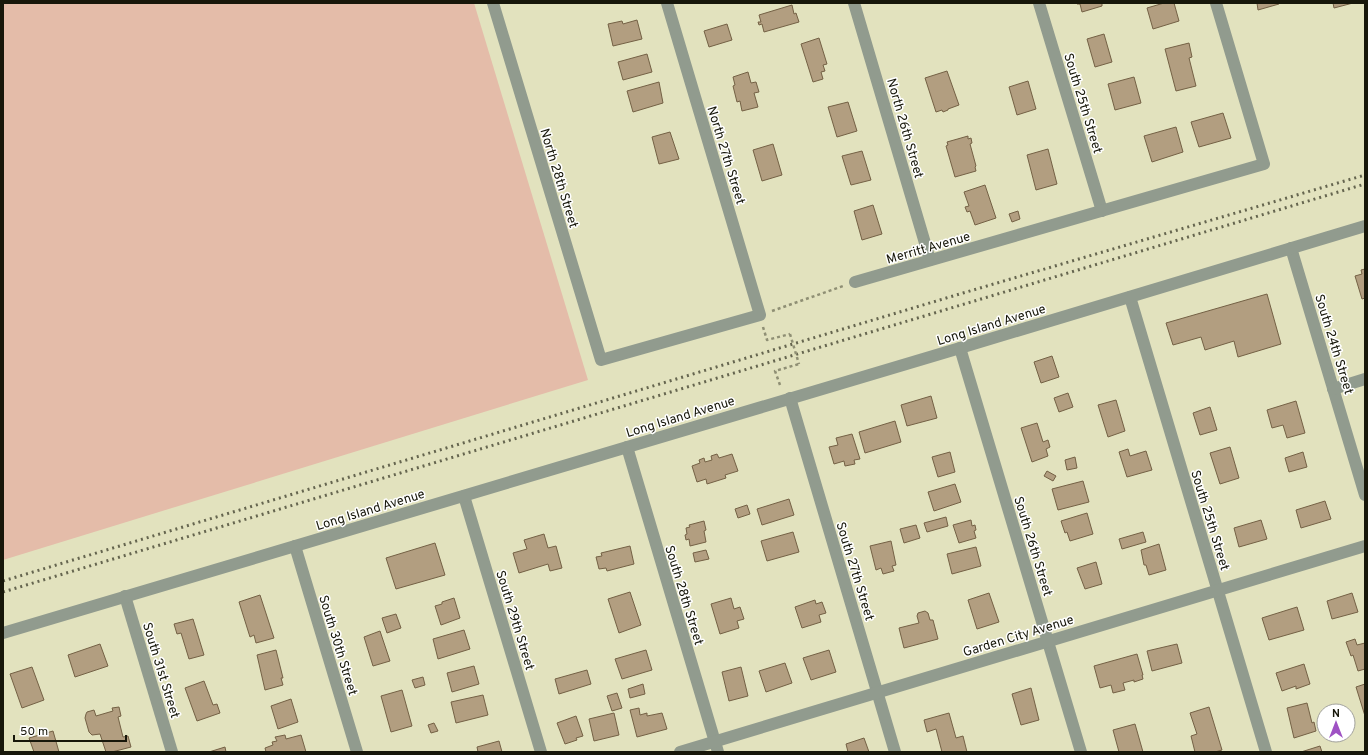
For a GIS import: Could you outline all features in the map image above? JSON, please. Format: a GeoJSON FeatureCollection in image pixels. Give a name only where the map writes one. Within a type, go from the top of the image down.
{"type":"FeatureCollection","features":[{"type":"Feature","properties":{"kind":"street","name":"North 28th Street"},"geometry":{"type":"LineString","coordinates":[[493,3],[601,360],[760,315]]}},
{"type":"Feature","properties":{"kind":"street","name":"North 27th Street"},"geometry":{"type":"LineString","coordinates":[[667,3],[760,315]]}},
{"type":"Feature","properties":{"kind":"street","name":"North 26th Street"},"geometry":{"type":"LineString","coordinates":[[854,3],[930,260]]}},
{"type":"Feature","properties":{"kind":"street","name":"South 25th Street"},"geometry":{"type":"LineString","coordinates":[[1039,3],[1102,211]]}},
{"type":"Feature","properties":{"kind":"street","name":"Merritt Avenue"},"geometry":{"type":"LineString","coordinates":[[855,282],[1264,164],[1216,3]]}},
{"type":"Feature","properties":{"kind":"street","name":"Long Island Avenue"},"geometry":{"type":"LineString","coordinates":[[3,633],[1365,226]]}},
{"type":"Feature","properties":{"kind":"street","name":"South 24th Street"},"geometry":{"type":"LineString","coordinates":[[1291,248],[1365,495]]}},
{"type":"Feature","properties":{"kind":"street","name":"South 25th Street"},"geometry":{"type":"LineString","coordinates":[[1130,297],[1266,752]]}},
{"type":"Feature","properties":{"kind":"street","name":"South 26th Street"},"geometry":{"type":"LineString","coordinates":[[960,348],[1081,752]]}},
{"type":"Feature","properties":{"kind":"street"},"geometry":{"type":"LineString","coordinates":[[1333,389],[1365,379]]}},
{"type":"Feature","properties":{"kind":"street","name":"South 27th Street"},"geometry":{"type":"LineString","coordinates":[[790,398],[895,752]]}},
{"type":"Feature","properties":{"kind":"street","name":"South 28th Street"},"geometry":{"type":"LineString","coordinates":[[627,447],[716,747]]}},
{"type":"Feature","properties":{"kind":"street","name":"South 29th Street"},"geometry":{"type":"LineString","coordinates":[[464,496],[541,752]]}},
{"type":"Feature","properties":{"kind":"street","name":"South 30th Street"},"geometry":{"type":"LineString","coordinates":[[295,546],[357,752]]}},
{"type":"Feature","properties":{"kind":"street","name":"Garden City Avenue"},"geometry":{"type":"LineString","coordinates":[[680,752],[716,747],[878,692],[1365,546]]}},
{"type":"Feature","properties":{"kind":"street","name":"South 31st Street"},"geometry":{"type":"LineString","coordinates":[[125,596],[172,752]]}},
{"type":"Feature","properties":{"kind":"path"},"geometry":{"type":"LineString","coordinates":[[760,315],[855,282]]}},
{"type":"Feature","properties":{"kind":"path"},"geometry":{"type":"LineString","coordinates":[[768,340],[790,334],[799,364],[775,371],[780,385]]}},
{"type":"Feature","properties":{"kind":"shaded area"},"geometry":{"type":"Polygon","coordinates":[[[3,3],[474,3],[588,380],[3,560],[3,3]]]}},
{"type":"Feature","properties":{"kind":"building"},"geometry":{"type":"Polygon","coordinates":[[[1077,3],[1102,3],[1102,6],[1082,12],[1080,4],[1077,3]]]}},
{"type":"Feature","properties":{"kind":"building"},"geometry":{"type":"Polygon","coordinates":[[[1164,3],[1174,3],[1179,21],[1153,29],[1147,8],[1164,3]]]}},
{"type":"Feature","properties":{"kind":"building"},"geometry":{"type":"Polygon","coordinates":[[[1257,3],[1278,3],[1279,4],[1258,10],[1257,3]]]}},
{"type":"Feature","properties":{"kind":"building"},"geometry":{"type":"Polygon","coordinates":[[[1333,3],[1353,3],[1334,8],[1333,3]]]}},
{"type":"Feature","properties":{"kind":"building"},"geometry":{"type":"Polygon","coordinates":[[[792,5],[794,14],[796,13],[799,22],[764,32],[762,24],[759,25],[758,22],[761,22],[759,15],[792,5]]]}},
{"type":"Feature","properties":{"kind":"building"},"geometry":{"type":"Polygon","coordinates":[[[637,20],[642,39],[613,46],[608,24],[622,21],[623,24],[637,20]]]}},
{"type":"Feature","properties":{"kind":"building"},"geometry":{"type":"Polygon","coordinates":[[[727,24],[732,40],[709,47],[704,31],[727,24]]]}},
{"type":"Feature","properties":{"kind":"building"},"geometry":{"type":"Polygon","coordinates":[[[1104,34],[1112,62],[1095,67],[1087,39],[1104,34]]]}},
{"type":"Feature","properties":{"kind":"building"},"geometry":{"type":"Polygon","coordinates":[[[819,38],[827,64],[823,65],[825,71],[821,72],[823,79],[813,82],[801,44],[819,38]]]}},
{"type":"Feature","properties":{"kind":"building"},"geometry":{"type":"Polygon","coordinates":[[[1189,43],[1192,57],[1189,58],[1196,86],[1176,91],[1165,49],[1189,43]]]}},
{"type":"Feature","properties":{"kind":"building"},"geometry":{"type":"Polygon","coordinates":[[[647,54],[652,72],[623,80],[618,62],[647,54]]]}},
{"type":"Feature","properties":{"kind":"building"},"geometry":{"type":"Polygon","coordinates":[[[947,71],[959,105],[943,112],[942,110],[936,112],[925,78],[947,71]]]}},
{"type":"Feature","properties":{"kind":"building"},"geometry":{"type":"Polygon","coordinates":[[[748,72],[751,83],[756,82],[759,92],[754,93],[758,107],[742,111],[740,101],[737,102],[733,86],[735,85],[733,77],[748,72]]]}},
{"type":"Feature","properties":{"kind":"building"},"geometry":{"type":"Polygon","coordinates":[[[1134,77],[1141,103],[1115,110],[1108,84],[1134,77]]]}},
{"type":"Feature","properties":{"kind":"building"},"geometry":{"type":"Polygon","coordinates":[[[1028,81],[1036,109],[1017,115],[1009,87],[1028,81]]]}},
{"type":"Feature","properties":{"kind":"building"},"geometry":{"type":"Polygon","coordinates":[[[659,82],[663,103],[633,112],[627,91],[659,82]]]}},
{"type":"Feature","properties":{"kind":"building"},"geometry":{"type":"Polygon","coordinates":[[[848,102],[857,131],[837,137],[828,107],[848,102]]]}},
{"type":"Feature","properties":{"kind":"building"},"geometry":{"type":"Polygon","coordinates":[[[1223,113],[1231,138],[1199,147],[1191,122],[1223,113]]]}},
{"type":"Feature","properties":{"kind":"building"},"geometry":{"type":"Polygon","coordinates":[[[1176,127],[1183,152],[1152,162],[1144,136],[1176,127]]]}},
{"type":"Feature","properties":{"kind":"building"},"geometry":{"type":"Polygon","coordinates":[[[670,132],[679,159],[659,164],[652,137],[670,132]]]}},
{"type":"Feature","properties":{"kind":"building"},"geometry":{"type":"Polygon","coordinates":[[[968,136],[968,139],[971,138],[972,143],[970,144],[976,171],[955,177],[946,146],[948,145],[947,142],[968,136]]]}},
{"type":"Feature","properties":{"kind":"building"},"geometry":{"type":"Polygon","coordinates":[[[773,144],[782,175],[762,181],[753,150],[773,144]]]}},
{"type":"Feature","properties":{"kind":"building"},"geometry":{"type":"Polygon","coordinates":[[[1048,149],[1057,184],[1036,190],[1027,155],[1048,149]]]}},
{"type":"Feature","properties":{"kind":"building"},"geometry":{"type":"Polygon","coordinates":[[[862,151],[871,180],[851,185],[842,156],[862,151]]]}},
{"type":"Feature","properties":{"kind":"building"},"geometry":{"type":"Polygon","coordinates":[[[985,185],[996,218],[975,225],[970,211],[967,212],[965,207],[969,206],[964,192],[985,185]]]}},
{"type":"Feature","properties":{"kind":"building"},"geometry":{"type":"Polygon","coordinates":[[[873,205],[882,234],[862,240],[854,211],[873,205]]]}},
{"type":"Feature","properties":{"kind":"building"},"geometry":{"type":"Polygon","coordinates":[[[1018,211],[1020,219],[1012,222],[1009,214],[1018,211]]]}},
{"type":"Feature","properties":{"kind":"building"},"geometry":{"type":"Polygon","coordinates":[[[1365,269],[1365,298],[1362,299],[1355,276],[1362,274],[1361,270],[1365,269]]]}},
{"type":"Feature","properties":{"kind":"building"},"geometry":{"type":"Polygon","coordinates":[[[1267,294],[1281,344],[1238,357],[1234,341],[1205,350],[1201,337],[1173,345],[1166,323],[1267,294]]]}},
{"type":"Feature","properties":{"kind":"building"},"geometry":{"type":"Polygon","coordinates":[[[1052,356],[1059,377],[1041,383],[1034,362],[1052,356]]]}},
{"type":"Feature","properties":{"kind":"building"},"geometry":{"type":"Polygon","coordinates":[[[1068,393],[1073,407],[1059,412],[1054,398],[1068,393]]]}},
{"type":"Feature","properties":{"kind":"building"},"geometry":{"type":"Polygon","coordinates":[[[931,396],[937,418],[907,426],[901,405],[931,396]]]}},
{"type":"Feature","properties":{"kind":"building"},"geometry":{"type":"Polygon","coordinates":[[[1116,400],[1125,431],[1108,437],[1098,405],[1116,400]]]}},
{"type":"Feature","properties":{"kind":"building"},"geometry":{"type":"Polygon","coordinates":[[[1296,401],[1305,433],[1287,438],[1283,425],[1272,428],[1267,410],[1296,401]]]}},
{"type":"Feature","properties":{"kind":"building"},"geometry":{"type":"Polygon","coordinates":[[[1210,407],[1217,430],[1200,435],[1193,413],[1210,407]]]}},
{"type":"Feature","properties":{"kind":"building"},"geometry":{"type":"Polygon","coordinates":[[[895,421],[901,442],[865,453],[859,432],[895,421]]]}},
{"type":"Feature","properties":{"kind":"building"},"geometry":{"type":"Polygon","coordinates":[[[1037,423],[1043,442],[1048,440],[1050,447],[1046,449],[1048,456],[1032,462],[1021,428],[1037,423]]]}},
{"type":"Feature","properties":{"kind":"building"},"geometry":{"type":"Polygon","coordinates":[[[852,434],[860,459],[854,460],[855,464],[845,466],[844,461],[834,464],[829,447],[838,445],[836,438],[852,434]]]}},
{"type":"Feature","properties":{"kind":"building"},"geometry":{"type":"Polygon","coordinates":[[[1230,447],[1239,478],[1220,484],[1210,453],[1230,447]]]}},
{"type":"Feature","properties":{"kind":"building"},"geometry":{"type":"Polygon","coordinates":[[[1128,449],[1130,456],[1146,451],[1152,470],[1127,477],[1119,452],[1128,449]]]}},
{"type":"Feature","properties":{"kind":"building"},"geometry":{"type":"Polygon","coordinates":[[[950,452],[955,472],[938,477],[932,457],[950,452]]]}},
{"type":"Feature","properties":{"kind":"building"},"geometry":{"type":"Polygon","coordinates":[[[1303,452],[1307,467],[1289,472],[1285,458],[1303,452]]]}},
{"type":"Feature","properties":{"kind":"building"},"geometry":{"type":"Polygon","coordinates":[[[717,454],[719,458],[732,454],[738,471],[725,475],[726,478],[707,484],[706,479],[697,482],[692,466],[700,463],[699,460],[704,458],[705,462],[712,460],[711,456],[717,454]]]}},
{"type":"Feature","properties":{"kind":"building"},"geometry":{"type":"Polygon","coordinates":[[[1075,457],[1077,468],[1067,470],[1065,460],[1075,457]]]}},
{"type":"Feature","properties":{"kind":"building"},"geometry":{"type":"Polygon","coordinates":[[[1047,471],[1056,476],[1053,481],[1044,476],[1047,471]]]}},
{"type":"Feature","properties":{"kind":"building"},"geometry":{"type":"Polygon","coordinates":[[[1083,481],[1089,502],[1058,510],[1052,489],[1083,481]]]}},
{"type":"Feature","properties":{"kind":"building"},"geometry":{"type":"Polygon","coordinates":[[[955,484],[961,502],[934,511],[928,492],[955,484]]]}},
{"type":"Feature","properties":{"kind":"building"},"geometry":{"type":"Polygon","coordinates":[[[789,499],[794,515],[762,525],[757,509],[789,499]]]}},
{"type":"Feature","properties":{"kind":"building"},"geometry":{"type":"Polygon","coordinates":[[[1325,501],[1331,519],[1301,528],[1296,510],[1325,501]]]}},
{"type":"Feature","properties":{"kind":"building"},"geometry":{"type":"Polygon","coordinates":[[[747,505],[750,514],[738,518],[735,509],[747,505]]]}},
{"type":"Feature","properties":{"kind":"building"},"geometry":{"type":"Polygon","coordinates":[[[1087,513],[1093,534],[1070,541],[1067,532],[1065,533],[1061,521],[1087,513]]]}},
{"type":"Feature","properties":{"kind":"building"},"geometry":{"type":"Polygon","coordinates":[[[946,517],[948,526],[927,532],[924,523],[946,517]]]}},
{"type":"Feature","properties":{"kind":"building"},"geometry":{"type":"Polygon","coordinates":[[[971,520],[972,526],[975,525],[976,530],[974,531],[976,538],[959,543],[953,525],[971,520]]]}},
{"type":"Feature","properties":{"kind":"building"},"geometry":{"type":"Polygon","coordinates":[[[1261,520],[1267,539],[1239,547],[1234,528],[1261,520]]]}},
{"type":"Feature","properties":{"kind":"building"},"geometry":{"type":"Polygon","coordinates":[[[704,521],[706,542],[690,546],[689,539],[686,540],[686,528],[690,527],[689,525],[704,521]]]}},
{"type":"Feature","properties":{"kind":"building"},"geometry":{"type":"Polygon","coordinates":[[[916,525],[920,538],[904,543],[900,529],[916,525]]]}},
{"type":"Feature","properties":{"kind":"building"},"geometry":{"type":"Polygon","coordinates":[[[793,532],[799,552],[767,561],[761,541],[793,532]]]}},
{"type":"Feature","properties":{"kind":"building"},"geometry":{"type":"Polygon","coordinates":[[[1143,532],[1146,542],[1122,549],[1119,539],[1143,532]]]}},
{"type":"Feature","properties":{"kind":"building"},"geometry":{"type":"Polygon","coordinates":[[[544,534],[548,548],[556,546],[562,568],[550,571],[548,564],[519,573],[513,553],[527,549],[524,540],[544,534]]]}},
{"type":"Feature","properties":{"kind":"building"},"geometry":{"type":"Polygon","coordinates":[[[891,541],[896,565],[892,566],[894,571],[883,574],[881,568],[876,570],[870,546],[891,541]]]}},
{"type":"Feature","properties":{"kind":"building"},"geometry":{"type":"Polygon","coordinates":[[[435,543],[445,575],[396,589],[386,558],[435,543]]]}},
{"type":"Feature","properties":{"kind":"building"},"geometry":{"type":"Polygon","coordinates":[[[1159,544],[1166,570],[1149,575],[1146,565],[1144,565],[1141,550],[1159,544]]]}},
{"type":"Feature","properties":{"kind":"building"},"geometry":{"type":"Polygon","coordinates":[[[630,546],[634,564],[607,571],[606,568],[599,569],[596,557],[602,556],[601,553],[630,546]]]}},
{"type":"Feature","properties":{"kind":"building"},"geometry":{"type":"Polygon","coordinates":[[[976,547],[981,566],[952,574],[947,554],[976,547]]]}},
{"type":"Feature","properties":{"kind":"building"},"geometry":{"type":"Polygon","coordinates":[[[706,550],[709,559],[695,562],[693,553],[706,550]]]}},
{"type":"Feature","properties":{"kind":"building"},"geometry":{"type":"Polygon","coordinates":[[[1096,562],[1102,584],[1085,589],[1077,568],[1096,562]]]}},
{"type":"Feature","properties":{"kind":"building"},"geometry":{"type":"Polygon","coordinates":[[[630,592],[641,625],[619,633],[608,599],[630,592]]]}},
{"type":"Feature","properties":{"kind":"building"},"geometry":{"type":"Polygon","coordinates":[[[989,593],[999,622],[977,629],[968,600],[989,593]]]}},
{"type":"Feature","properties":{"kind":"building"},"geometry":{"type":"Polygon","coordinates":[[[1352,593],[1358,612],[1332,619],[1327,601],[1352,593]]]}},
{"type":"Feature","properties":{"kind":"building"},"geometry":{"type":"Polygon","coordinates":[[[260,595],[274,638],[256,643],[254,635],[250,637],[239,602],[260,595]]]}},
{"type":"Feature","properties":{"kind":"building"},"geometry":{"type":"Polygon","coordinates":[[[454,598],[460,618],[441,625],[435,606],[454,598]]]}},
{"type":"Feature","properties":{"kind":"building"},"geometry":{"type":"Polygon","coordinates":[[[731,598],[734,609],[740,607],[744,619],[737,621],[739,628],[720,634],[711,604],[731,598]]]}},
{"type":"Feature","properties":{"kind":"building"},"geometry":{"type":"Polygon","coordinates":[[[815,600],[816,604],[822,602],[826,613],[819,615],[821,622],[802,628],[795,607],[815,600]]]}},
{"type":"Feature","properties":{"kind":"building"},"geometry":{"type":"Polygon","coordinates":[[[1297,607],[1304,630],[1269,640],[1262,618],[1297,607]]]}},
{"type":"Feature","properties":{"kind":"building"},"geometry":{"type":"Polygon","coordinates":[[[925,611],[928,613],[930,620],[933,620],[938,639],[904,648],[899,628],[919,623],[917,616],[918,613],[925,611]]]}},
{"type":"Feature","properties":{"kind":"building"},"geometry":{"type":"Polygon","coordinates":[[[396,614],[401,628],[387,633],[382,618],[396,614]]]}},
{"type":"Feature","properties":{"kind":"building"},"geometry":{"type":"Polygon","coordinates":[[[193,619],[204,655],[189,659],[181,633],[177,634],[174,624],[193,619]]]}},
{"type":"Feature","properties":{"kind":"building"},"geometry":{"type":"Polygon","coordinates":[[[464,630],[470,649],[438,659],[433,639],[464,630]]]}},
{"type":"Feature","properties":{"kind":"building"},"geometry":{"type":"Polygon","coordinates":[[[380,631],[390,661],[373,666],[364,637],[380,631]]]}},
{"type":"Feature","properties":{"kind":"building"},"geometry":{"type":"Polygon","coordinates":[[[1355,639],[1357,645],[1365,643],[1365,669],[1358,671],[1353,655],[1351,656],[1346,642],[1355,639]]]}},
{"type":"Feature","properties":{"kind":"building"},"geometry":{"type":"Polygon","coordinates":[[[100,644],[108,666],[75,677],[68,655],[100,644]]]}},
{"type":"Feature","properties":{"kind":"building"},"geometry":{"type":"Polygon","coordinates":[[[1177,644],[1182,663],[1152,671],[1147,651],[1177,644]]]}},
{"type":"Feature","properties":{"kind":"building"},"geometry":{"type":"Polygon","coordinates":[[[276,650],[283,678],[281,678],[283,685],[265,690],[257,655],[276,650]]]}},
{"type":"Feature","properties":{"kind":"building"},"geometry":{"type":"Polygon","coordinates":[[[646,650],[652,670],[622,679],[615,659],[646,650]]]}},
{"type":"Feature","properties":{"kind":"building"},"geometry":{"type":"Polygon","coordinates":[[[829,650],[836,672],[811,680],[803,658],[829,650]]]}},
{"type":"Feature","properties":{"kind":"building"},"geometry":{"type":"Polygon","coordinates":[[[1137,654],[1143,679],[1123,683],[1125,690],[1113,693],[1111,685],[1100,688],[1094,666],[1137,654]]]}},
{"type":"Feature","properties":{"kind":"building"},"geometry":{"type":"Polygon","coordinates":[[[785,663],[792,683],[766,692],[759,671],[785,663]]]}},
{"type":"Feature","properties":{"kind":"building"},"geometry":{"type":"Polygon","coordinates":[[[1304,664],[1310,684],[1296,689],[1296,686],[1282,691],[1276,673],[1304,664]]]}},
{"type":"Feature","properties":{"kind":"building"},"geometry":{"type":"Polygon","coordinates":[[[474,666],[479,684],[452,692],[447,673],[474,666]]]}},
{"type":"Feature","properties":{"kind":"building"},"geometry":{"type":"Polygon","coordinates":[[[32,667],[44,700],[22,708],[10,674],[32,667]]]}},
{"type":"Feature","properties":{"kind":"building"},"geometry":{"type":"Polygon","coordinates":[[[741,667],[748,696],[729,701],[722,672],[741,667]]]}},
{"type":"Feature","properties":{"kind":"building"},"geometry":{"type":"Polygon","coordinates":[[[587,670],[591,684],[559,694],[555,679],[587,670]]]}},
{"type":"Feature","properties":{"kind":"building"},"geometry":{"type":"Polygon","coordinates":[[[423,677],[425,685],[415,688],[412,680],[423,677]]]}},
{"type":"Feature","properties":{"kind":"building"},"geometry":{"type":"Polygon","coordinates":[[[204,681],[213,705],[217,704],[220,713],[197,721],[185,688],[204,681]]]}},
{"type":"Feature","properties":{"kind":"building"},"geometry":{"type":"Polygon","coordinates":[[[643,684],[645,694],[630,698],[628,689],[643,684]]]}},
{"type":"Feature","properties":{"kind":"building"},"geometry":{"type":"Polygon","coordinates":[[[1365,684],[1365,716],[1356,687],[1365,684]]]}},
{"type":"Feature","properties":{"kind":"building"},"geometry":{"type":"Polygon","coordinates":[[[1031,688],[1039,720],[1021,725],[1012,694],[1031,688]]]}},
{"type":"Feature","properties":{"kind":"building"},"geometry":{"type":"Polygon","coordinates":[[[402,690],[412,726],[391,732],[381,696],[402,690]]]}},
{"type":"Feature","properties":{"kind":"building"},"geometry":{"type":"Polygon","coordinates":[[[617,693],[622,708],[612,711],[607,696],[617,693]]]}},
{"type":"Feature","properties":{"kind":"building"},"geometry":{"type":"Polygon","coordinates":[[[483,695],[488,715],[456,723],[451,702],[483,695]]]}},
{"type":"Feature","properties":{"kind":"building"},"geometry":{"type":"Polygon","coordinates":[[[291,699],[298,722],[278,729],[271,706],[291,699]]]}},
{"type":"Feature","properties":{"kind":"building"},"geometry":{"type":"Polygon","coordinates":[[[1307,703],[1312,723],[1314,722],[1316,731],[1294,738],[1287,708],[1307,703]]]}},
{"type":"Feature","properties":{"kind":"building"},"geometry":{"type":"Polygon","coordinates":[[[119,707],[121,716],[118,717],[123,737],[128,736],[131,747],[106,752],[100,734],[92,735],[89,732],[85,718],[86,714],[87,712],[94,710],[96,716],[113,711],[112,708],[119,707]]]}},
{"type":"Feature","properties":{"kind":"building"},"geometry":{"type":"Polygon","coordinates":[[[1209,707],[1222,750],[1215,752],[1195,752],[1191,736],[1197,734],[1190,713],[1209,707]]]}},
{"type":"Feature","properties":{"kind":"building"},"geometry":{"type":"Polygon","coordinates":[[[639,708],[640,715],[647,713],[647,716],[662,713],[667,729],[637,737],[630,710],[639,708]]]}},
{"type":"Feature","properties":{"kind":"building"},"geometry":{"type":"Polygon","coordinates":[[[614,713],[619,735],[594,741],[589,719],[614,713]]]}},
{"type":"Feature","properties":{"kind":"building"},"geometry":{"type":"Polygon","coordinates":[[[949,713],[956,738],[963,736],[967,752],[942,752],[936,729],[927,732],[924,720],[949,713]]]}},
{"type":"Feature","properties":{"kind":"building"},"geometry":{"type":"Polygon","coordinates":[[[576,716],[583,736],[576,738],[577,740],[565,744],[557,723],[576,716]]]}},
{"type":"Feature","properties":{"kind":"building"},"geometry":{"type":"Polygon","coordinates":[[[434,723],[438,731],[431,733],[428,725],[434,723]]]}},
{"type":"Feature","properties":{"kind":"building"},"geometry":{"type":"Polygon","coordinates":[[[1135,724],[1143,752],[1119,752],[1113,730],[1135,724]]]}},
{"type":"Feature","properties":{"kind":"building"},"geometry":{"type":"Polygon","coordinates":[[[53,731],[59,752],[34,752],[29,738],[53,731]]]}},
{"type":"Feature","properties":{"kind":"building"},"geometry":{"type":"Polygon","coordinates":[[[285,735],[286,739],[301,735],[306,752],[266,752],[265,748],[273,745],[272,742],[277,741],[275,737],[285,735]]]}},
{"type":"Feature","properties":{"kind":"building"},"geometry":{"type":"Polygon","coordinates":[[[864,738],[869,752],[848,752],[846,744],[864,738]]]}},
{"type":"Feature","properties":{"kind":"building"},"geometry":{"type":"Polygon","coordinates":[[[499,741],[502,752],[478,752],[477,747],[499,741]]]}},
{"type":"Feature","properties":{"kind":"building"},"geometry":{"type":"Polygon","coordinates":[[[1320,746],[1322,752],[1301,752],[1320,746]]]}},
{"type":"Feature","properties":{"kind":"building"},"geometry":{"type":"Polygon","coordinates":[[[225,747],[226,752],[209,752],[225,747]]]}},
{"type":"Feature","properties":{"kind":"railway"},"geometry":{"type":"LineString","coordinates":[[3,581],[963,293],[1365,175]]}},
{"type":"Feature","properties":{"kind":"railway"},"geometry":{"type":"LineString","coordinates":[[3,592],[1365,184]]}}]}
